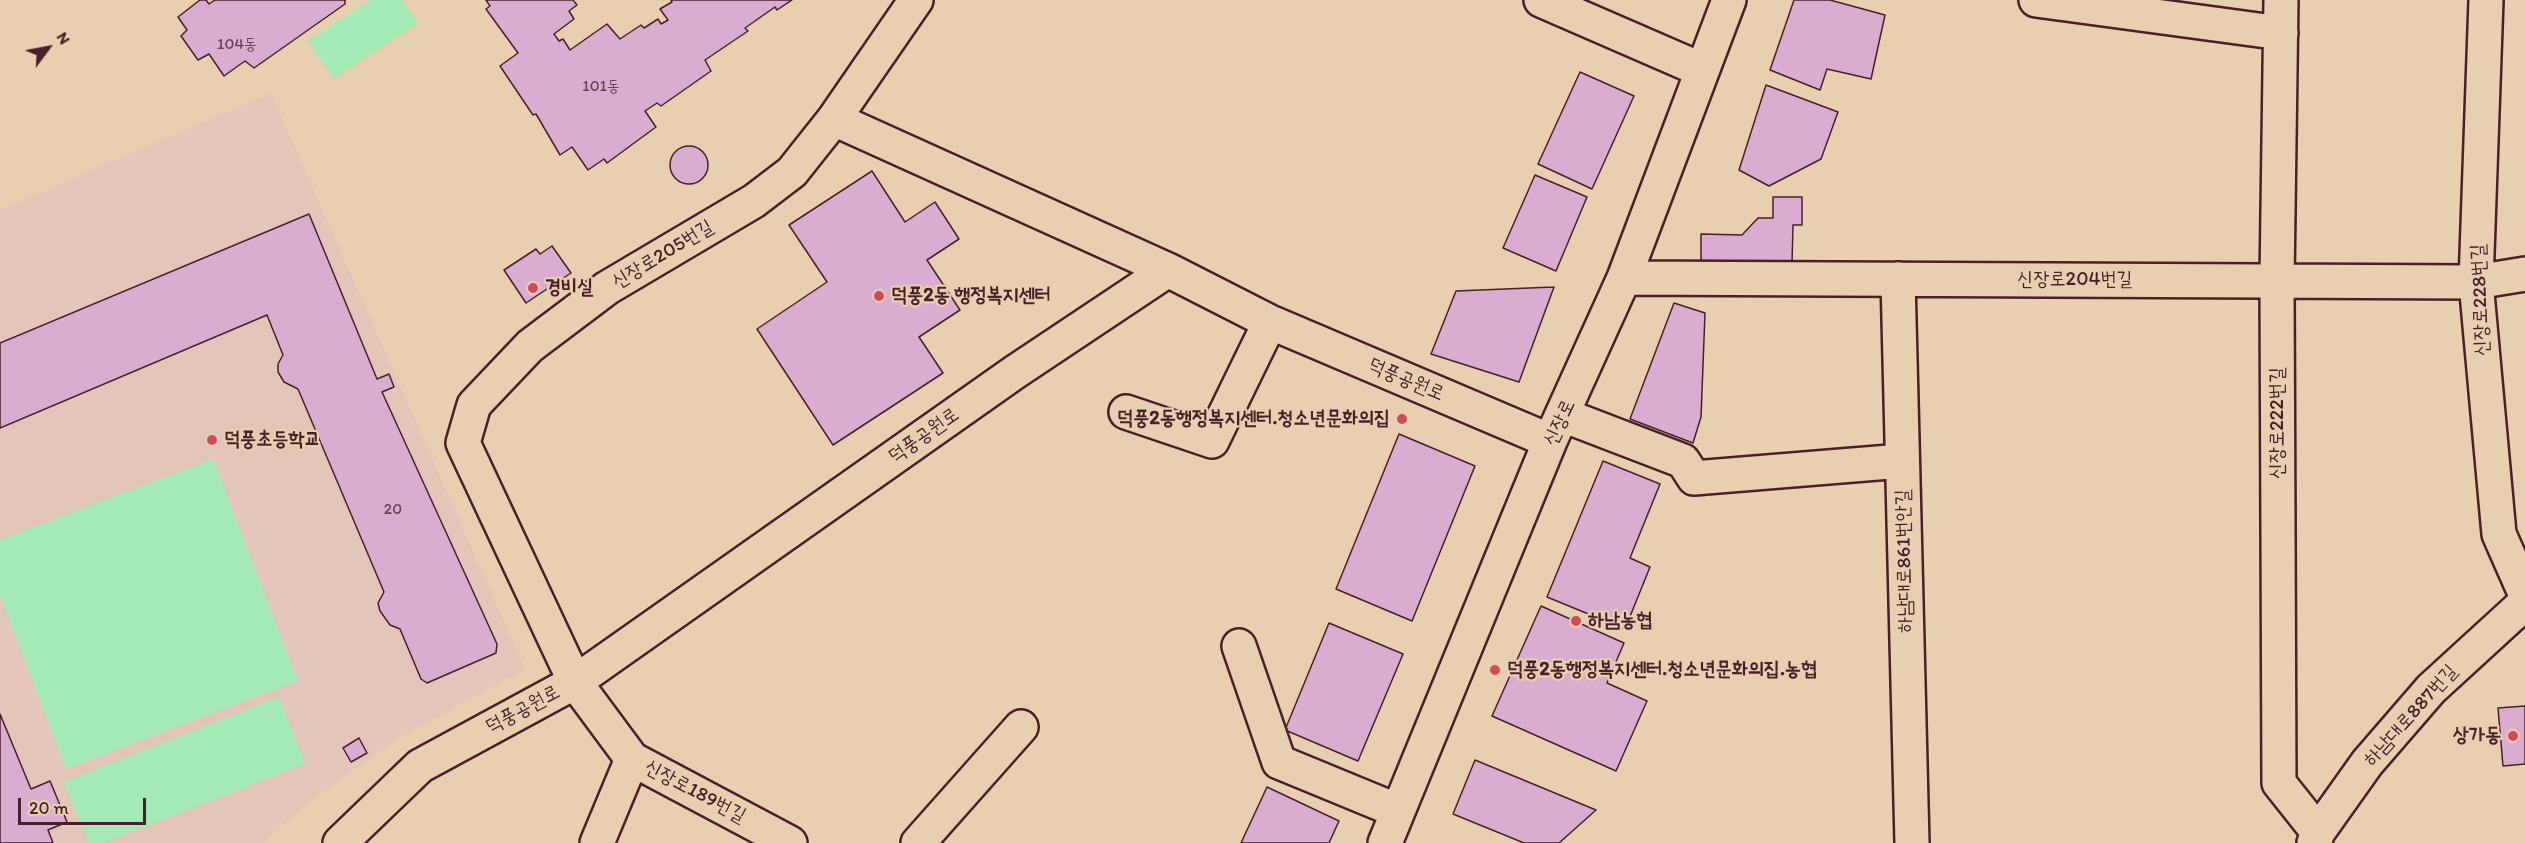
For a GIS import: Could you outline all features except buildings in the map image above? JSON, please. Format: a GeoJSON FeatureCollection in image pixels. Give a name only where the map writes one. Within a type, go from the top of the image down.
{"type":"FeatureCollection","features":[{"type":"Feature","properties":{"kind":"street","name":"신장로205번길"},"geometry":{"type":"LineString","coordinates":[[575,682],[463,443],[474,405],[530,346],[607,288],[754,201],[792,172],[834,119],[916,0]]}},
{"type":"Feature","properties":{"kind":"street"},"geometry":{"type":"LineString","coordinates":[[1541,0],[1702,70]]}},
{"type":"Feature","properties":{"kind":"street","name":"신장로"},"geometry":{"type":"LineString","coordinates":[[1385,843],[1556,428],[1624,278],[1729,0]]}},
{"type":"Feature","properties":{"kind":"street"},"geometry":{"type":"LineString","coordinates":[[2036,0],[2281,33]]}},
{"type":"Feature","properties":{"kind":"street","name":"신장로222번길"},"geometry":{"type":"LineString","coordinates":[[2281,0],[2277,281],[2279,783],[2316,838]]}},
{"type":"Feature","properties":{"kind":"street","name":"신장로228번길"},"geometry":{"type":"LineString","coordinates":[[2486,0],[2476,282],[2499,534],[2525,593]]}},
{"type":"Feature","properties":{"kind":"street"},"geometry":{"type":"LineString","coordinates":[[834,119],[1168,270]]}},
{"type":"Feature","properties":{"kind":"street","name":"덕풍공원로"},"geometry":{"type":"LineString","coordinates":[[340,843],[420,766],[575,682],[1015,372],[1168,270],[1270,322],[1556,428],[1683,461],[1694,478],[1902,461]]}},
{"type":"Feature","properties":{"kind":"street","name":"신장로204번길"},"geometry":{"type":"LineString","coordinates":[[1624,278],[2476,282],[2525,274]]}},
{"type":"Feature","properties":{"kind":"street","name":"하남대로861번안길"},"geometry":{"type":"LineString","coordinates":[[1898,279],[1912,843]]}},
{"type":"Feature","properties":{"kind":"street"},"geometry":{"type":"LineString","coordinates":[[1126,412],[1212,441],[1270,322]]}},
{"type":"Feature","properties":{"kind":"street","name":"하남대로887번길"},"geometry":{"type":"LineString","coordinates":[[2316,838],[2367,764],[2431,689],[2525,603]]}},
{"type":"Feature","properties":{"kind":"street"},"geometry":{"type":"LineString","coordinates":[[1239,646],[1279,762],[1398,811]]}},
{"type":"Feature","properties":{"kind":"street","name":"신장로189번길"},"geometry":{"type":"LineString","coordinates":[[575,682],[632,759],[790,843]]}},
{"type":"Feature","properties":{"kind":"street"},"geometry":{"type":"LineString","coordinates":[[918,843],[1021,727]]}},
{"type":"Feature","properties":{"kind":"street","name":"신장로189번길"},"geometry":{"type":"LineString","coordinates":[[597,843],[632,759]]}},
{"type":"Feature","properties":{"kind":"shaded area","name":"덕풍초등학교"},"geometry":{"type":"Polygon","coordinates":[[[271,93],[525,669],[396,740],[308,803],[263,843],[0,843],[0,210],[271,93]]]}},
{"type":"Feature","properties":{"kind":"green space"},"geometry":{"type":"Polygon","coordinates":[[[371,0],[402,0],[418,23],[334,79],[308,41],[371,0]]]}},
{"type":"Feature","properties":{"kind":"green space"},"geometry":{"type":"Polygon","coordinates":[[[213,459],[298,681],[66,769],[0,595],[0,540],[213,459]]]}},
{"type":"Feature","properties":{"kind":"green space"},"geometry":{"type":"Polygon","coordinates":[[[279,697],[305,764],[104,843],[89,843],[64,782],[279,697]]]}},
{"type":"Feature","properties":{"kind":"place","name":"경비실"},"geometry":{"type":"Point","coordinates":[533,288]}},
{"type":"Feature","properties":{"kind":"place","name":"덕풍2동 행정복지센터"},"geometry":{"type":"Point","coordinates":[879,296]}},
{"type":"Feature","properties":{"kind":"place","name":"덕풍2동행정복지센터.청소년문화의집"},"geometry":{"type":"Point","coordinates":[1402,419]}},
{"type":"Feature","properties":{"kind":"place","name":"덕풍초등학교"},"geometry":{"type":"Point","coordinates":[212,440]}},
{"type":"Feature","properties":{"kind":"place","name":"하남농협"},"geometry":{"type":"Point","coordinates":[1576,621]}},
{"type":"Feature","properties":{"kind":"place","name":"덕풍2동행정복지센터.청소년문화의집.농협"},"geometry":{"type":"Point","coordinates":[1495,670]}},
{"type":"Feature","properties":{"kind":"place","name":"상가동"},"geometry":{"type":"Point","coordinates":[2513,736]}}]}
